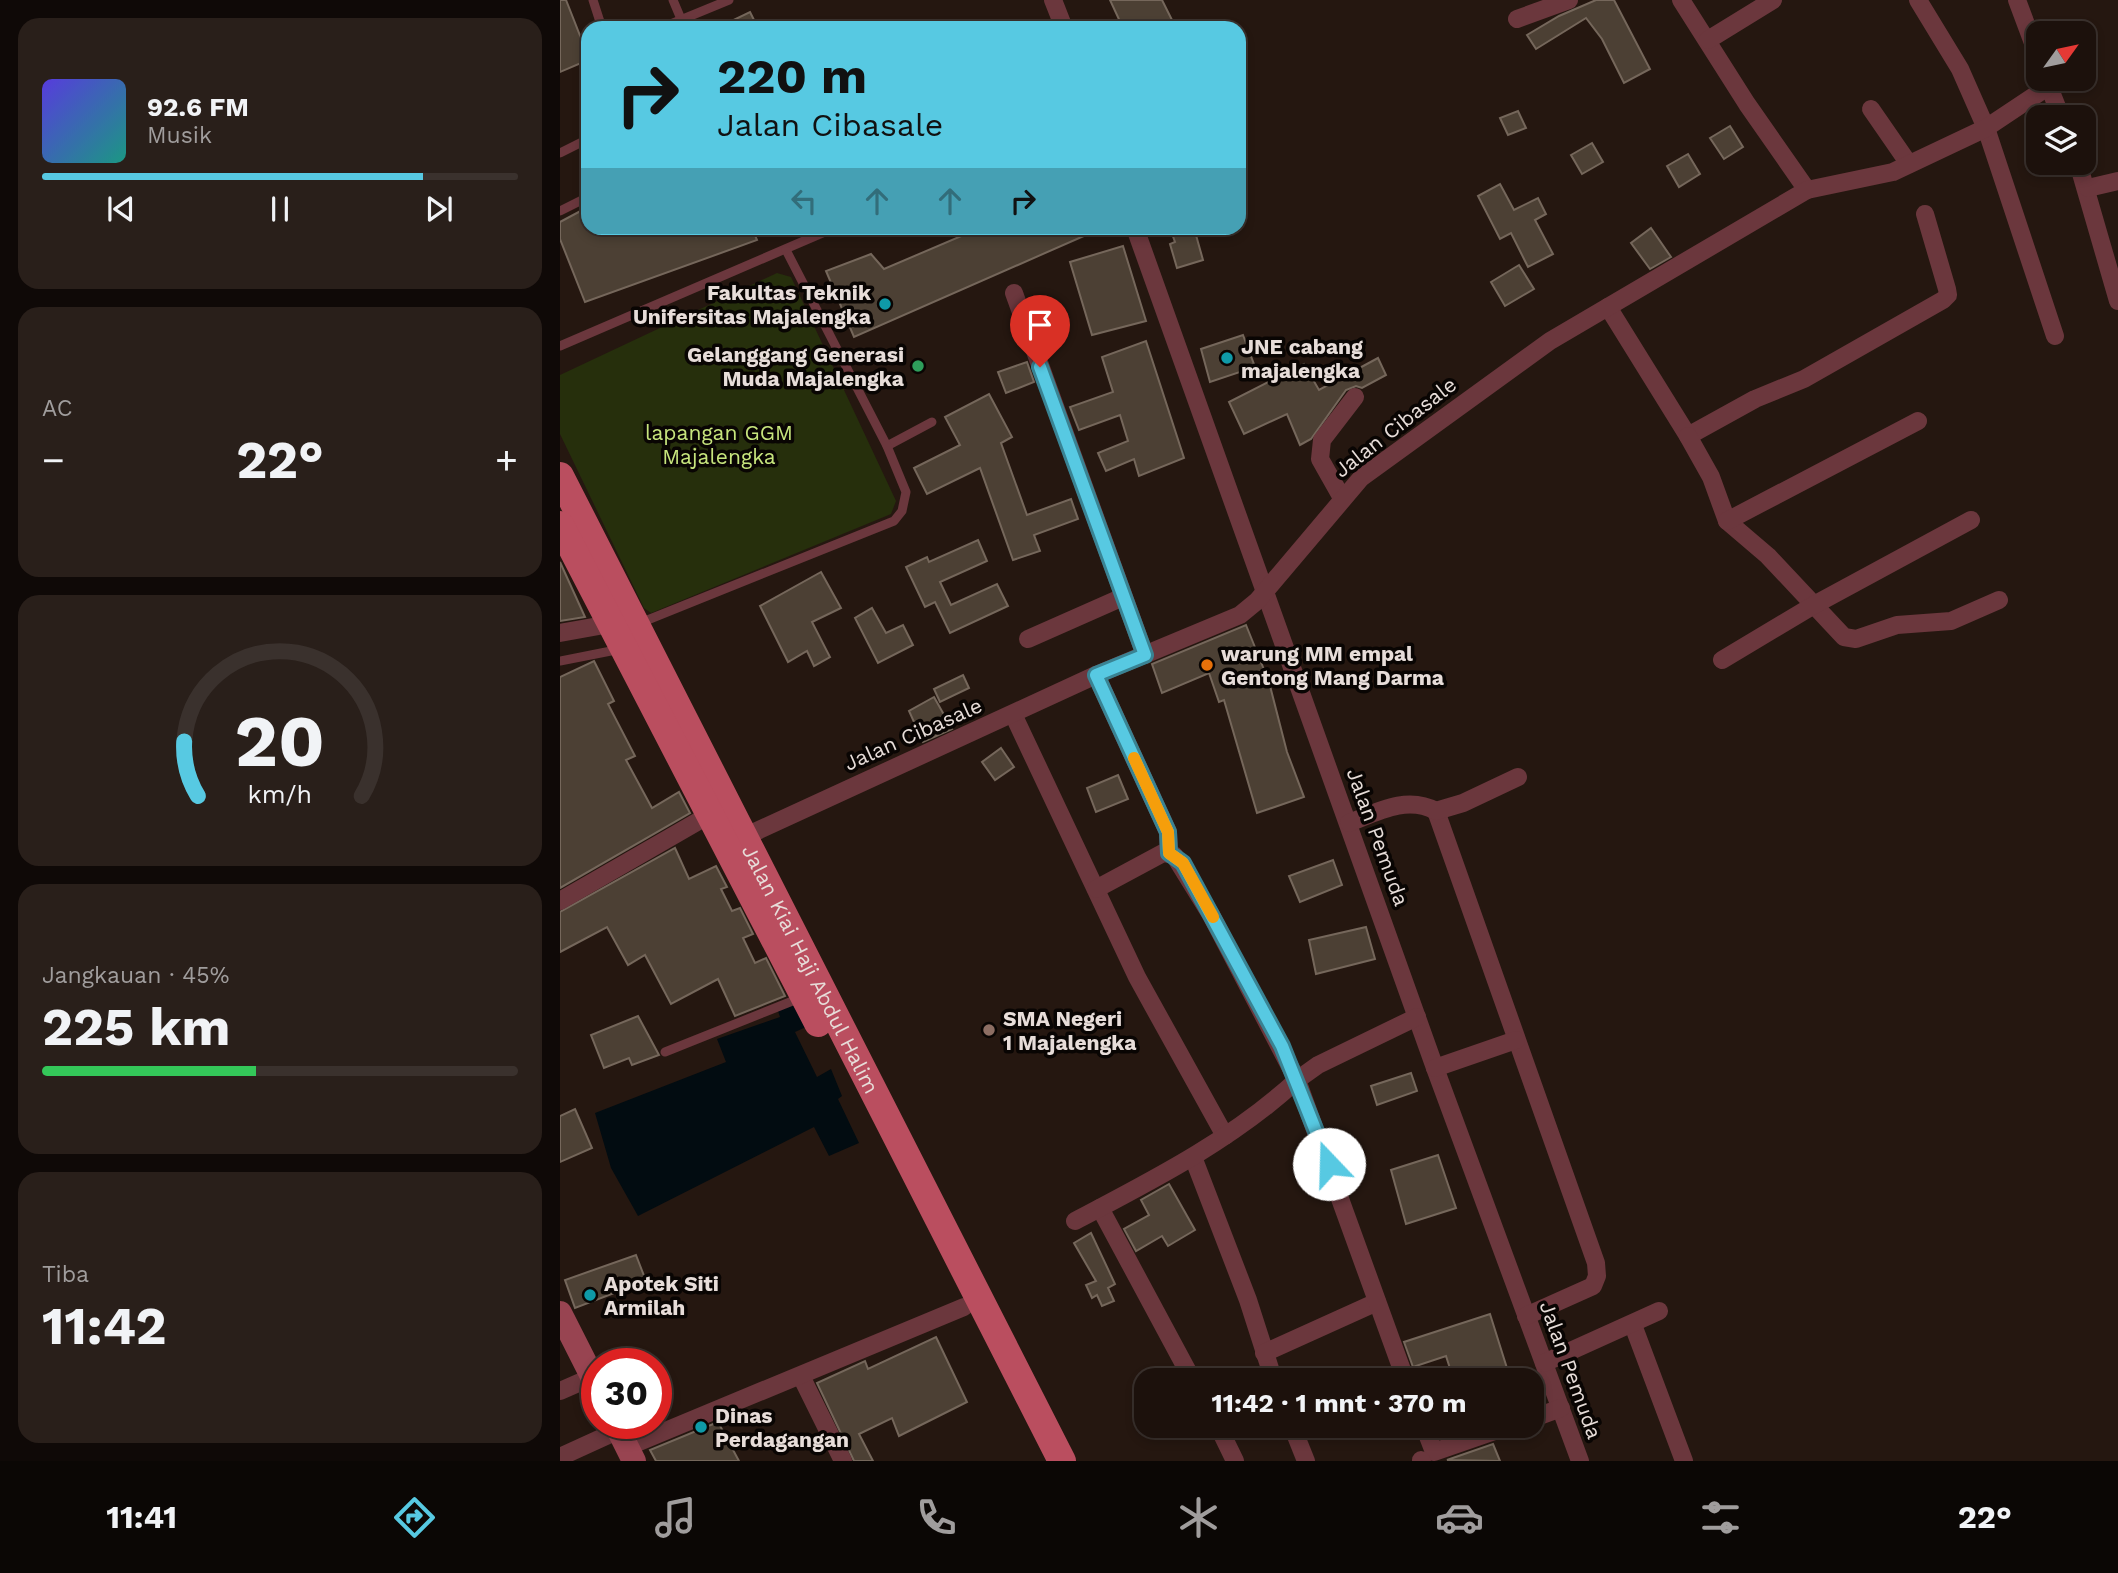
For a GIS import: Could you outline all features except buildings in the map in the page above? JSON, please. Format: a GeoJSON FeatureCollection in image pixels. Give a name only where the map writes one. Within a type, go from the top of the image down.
{"type":"FeatureCollection","features":[{"type":"Feature","properties":{"kind":"main road","name":"Jalan Kiai Haji Abdul Halim"},"geometry":{"type":"LineString","coordinates":[[560,476],[622,632],[709,815],[1045,1461]]}},
{"type":"Feature","properties":{"kind":"main road","name":"Jalan Kiai Haji Abdul Halim"},"geometry":{"type":"LineString","coordinates":[[560,525],[746,836],[1062,1461]]}},
{"type":"Feature","properties":{"kind":"main road"},"geometry":{"type":"LineString","coordinates":[[560,1313],[581,1356]]}},
{"type":"Feature","properties":{"kind":"street"},"geometry":{"type":"LineString","coordinates":[[1054,0],[1062,21]]}},
{"type":"Feature","properties":{"kind":"street"},"geometry":{"type":"LineString","coordinates":[[1517,19],[1569,0]]}},
{"type":"Feature","properties":{"kind":"street"},"geometry":{"type":"LineString","coordinates":[[1681,0],[1747,104],[1807,190]]}},
{"type":"Feature","properties":{"kind":"street"},"geometry":{"type":"LineString","coordinates":[[1708,40],[1773,0]]}},
{"type":"Feature","properties":{"kind":"street"},"geometry":{"type":"LineString","coordinates":[[1918,0],[1960,69],[1986,128],[2055,336]]}},
{"type":"Feature","properties":{"kind":"street"},"geometry":{"type":"LineString","coordinates":[[2017,0],[2026,24]]}},
{"type":"Feature","properties":{"kind":"street","name":"Jalan Cibasale"},"geometry":{"type":"LineString","coordinates":[[746,836],[1096,675],[1240,614],[1265,589],[1342,498],[1386,458],[1550,341],[1807,190],[1879,176],[1909,164],[1986,128],[2035,91]]}},
{"type":"Feature","properties":{"kind":"street"},"geometry":{"type":"LineString","coordinates":[[1871,109],[1909,164]]}},
{"type":"Feature","properties":{"kind":"street"},"geometry":{"type":"LineString","coordinates":[[2083,175],[2118,301]]}},
{"type":"Feature","properties":{"kind":"street"},"geometry":{"type":"LineString","coordinates":[[2088,188],[2118,181]]}},
{"type":"Feature","properties":{"kind":"street"},"geometry":{"type":"LineString","coordinates":[[1688,436],[1755,398],[1804,379],[1943,300],[1948,295],[1947,289],[1925,214]]}},
{"type":"Feature","properties":{"kind":"street","name":"Jalan Pemuda"},"geometry":{"type":"LineString","coordinates":[[1138,235],[1435,1068],[1580,1461]]}},
{"type":"Feature","properties":{"kind":"street"},"geometry":{"type":"LineString","coordinates":[[1014,293],[1145,655]]}},
{"type":"Feature","properties":{"kind":"street"},"geometry":{"type":"LineString","coordinates":[[1608,307],[1712,477],[1727,521],[1768,556],[1833,627],[1850,639],[1897,625],[1951,621],[1999,600]]}},
{"type":"Feature","properties":{"kind":"street"},"geometry":{"type":"LineString","coordinates":[[1342,498],[1320,458],[1322,440],[1355,397]]}},
{"type":"Feature","properties":{"kind":"street"},"geometry":{"type":"LineString","coordinates":[[1727,521],[1918,421]]}},
{"type":"Feature","properties":{"kind":"street"},"geometry":{"type":"LineString","coordinates":[[1722,660],[1814,605],[1972,520]]}},
{"type":"Feature","properties":{"kind":"street"},"geometry":{"type":"LineString","coordinates":[[1028,639],[1123,597]]}},
{"type":"Feature","properties":{"kind":"street"},"geometry":{"type":"LineString","coordinates":[[560,633],[622,632]]}},
{"type":"Feature","properties":{"kind":"street"},"geometry":{"type":"LineString","coordinates":[[1096,675],[1168,832],[1169,853]]}},
{"type":"Feature","properties":{"kind":"street"},"geometry":{"type":"LineString","coordinates":[[1013,714],[1137,977],[1225,1136]]}},
{"type":"Feature","properties":{"kind":"street"},"geometry":{"type":"LineString","coordinates":[[1436,811],[1463,803],[1518,777]]}},
{"type":"Feature","properties":{"kind":"street"},"geometry":{"type":"LineString","coordinates":[[1349,822],[1409,803],[1425,805],[1436,811],[1596,1263],[1597,1276],[1594,1286],[1527,1316]]}},
{"type":"Feature","properties":{"kind":"street"},"geometry":{"type":"LineString","coordinates":[[560,901],[709,815]]}},
{"type":"Feature","properties":{"kind":"street"},"geometry":{"type":"LineString","coordinates":[[1096,889],[1163,853],[1169,853],[1183,863],[1282,1046],[1297,1080],[1401,1368]]}},
{"type":"Feature","properties":{"kind":"street"},"geometry":{"type":"LineString","coordinates":[[1075,1221],[1193,1157],[1248,1121],[1318,1065],[1417,1017]]}},
{"type":"Feature","properties":{"kind":"street"},"geometry":{"type":"LineString","coordinates":[[1435,1068],[1516,1040]]}},
{"type":"Feature","properties":{"kind":"street"},"geometry":{"type":"LineString","coordinates":[[1193,1157],[1248,1300],[1269,1368]]}},
{"type":"Feature","properties":{"kind":"street"},"geometry":{"type":"LineString","coordinates":[[1100,1208],[1186,1368]]}},
{"type":"Feature","properties":{"kind":"street"},"geometry":{"type":"LineString","coordinates":[[1264,1353],[1377,1302]]}},
{"type":"Feature","properties":{"kind":"street"},"geometry":{"type":"LineString","coordinates":[[560,1457],[624,1440],[713,1410],[964,1307]]}},
{"type":"Feature","properties":{"kind":"street"},"geometry":{"type":"LineString","coordinates":[[1544,1363],[1659,1311]]}},
{"type":"Feature","properties":{"kind":"street"},"geometry":{"type":"LineString","coordinates":[[1633,1325],[1684,1461]]}},
{"type":"Feature","properties":{"kind":"street"},"geometry":{"type":"LineString","coordinates":[[801,1376],[843,1461]]}},
{"type":"Feature","properties":{"kind":"street"},"geometry":{"type":"LineString","coordinates":[[560,1391],[581,1385]]}},
{"type":"Feature","properties":{"kind":"street"},"geometry":{"type":"LineString","coordinates":[[1544,1414],[1561,1408]]}},
{"type":"Feature","properties":{"kind":"street"},"geometry":{"type":"LineString","coordinates":[[1224,1438],[1235,1461]]}},
{"type":"Feature","properties":{"kind":"street"},"geometry":{"type":"LineString","coordinates":[[1297,1438],[1306,1461]]}},
{"type":"Feature","properties":{"kind":"street"},"geometry":{"type":"LineString","coordinates":[[1424,1438],[1424,1459],[1478,1438]]}},
{"type":"Feature","properties":{"kind":"lane"},"geometry":{"type":"LineString","coordinates":[[593,0],[600,21]]}},
{"type":"Feature","properties":{"kind":"lane"},"geometry":{"type":"LineString","coordinates":[[673,0],[681,19]]}},
{"type":"Feature","properties":{"kind":"lane"},"geometry":{"type":"LineString","coordinates":[[677,21],[729,0]]}},
{"type":"Feature","properties":{"kind":"lane"},"geometry":{"type":"LineString","coordinates":[[560,152],[581,142]]}},
{"type":"Feature","properties":{"kind":"lane"},"geometry":{"type":"LineString","coordinates":[[560,211],[581,200]]}},
{"type":"Feature","properties":{"kind":"lane"},"geometry":{"type":"LineString","coordinates":[[560,346],[819,235]]}},
{"type":"Feature","properties":{"kind":"lane"},"geometry":{"type":"LineString","coordinates":[[560,661],[622,632],[894,522],[902,511],[906,492],[887,446],[786,250]]}},
{"type":"Feature","properties":{"kind":"lane"},"geometry":{"type":"LineString","coordinates":[[887,446],[932,422]]}},
{"type":"Feature","properties":{"kind":"lane"},"geometry":{"type":"LineString","coordinates":[[665,1052],[804,996]]}},
{"type":"Feature","properties":{"kind":"green space","name":"lapangan GGM Majalengka"},"geometry":{"type":"Polygon","coordinates":[[[777,273],[791,277],[896,501],[891,514],[651,613],[644,608],[560,434],[560,375],[777,273]]]}},
{"type":"Feature","properties":{"kind":"shaded area"},"geometry":{"type":"Polygon","coordinates":[[[795,1003],[806,1027],[795,1032],[817,1077],[831,1069],[842,1096],[838,1099],[859,1143],[829,1156],[814,1127],[638,1216],[611,1168],[595,1113],[726,1062],[717,1039],[780,1017],[778,1011],[795,1003]]]}},
{"type":"Feature","properties":{"kind":"slow traffic"},"geometry":{"type":"LineString","coordinates":[[1134,758],[1168,832],[1169,853],[1183,863],[1213,917]]}},
{"type":"Feature","properties":{"kind":"place","name":"Fakultas Teknik Unifersitas Majalengka"},"geometry":{"type":"Point","coordinates":[885,304]}},
{"type":"Feature","properties":{"kind":"place","name":"JNE cabang majalengka"},"geometry":{"type":"Point","coordinates":[1227,358]}},
{"type":"Feature","properties":{"kind":"place","name":"Gelanggang Generasi Muda Majalengka"},"geometry":{"type":"Point","coordinates":[918,366]}},
{"type":"Feature","properties":{"kind":"place","name":"warung MM empal Gentong Mang Darma"},"geometry":{"type":"Point","coordinates":[1207,665]}},
{"type":"Feature","properties":{"kind":"place","name":"SMA Negeri 1 Majalengka"},"geometry":{"type":"Point","coordinates":[989,1030]}},
{"type":"Feature","properties":{"kind":"place","name":"Apotek Siti Armilah"},"geometry":{"type":"Point","coordinates":[590,1295]}},
{"type":"Feature","properties":{"kind":"place","name":"Dinas Perdagangan"},"geometry":{"type":"Point","coordinates":[701,1427]}},
{"type":"Feature","properties":{"kind":"route"},"geometry":{"type":"LineString","coordinates":[[1040,367],[1145,655],[1096,675],[1168,832],[1169,853],[1183,863],[1282,1046],[1329,1164]]}}]}
